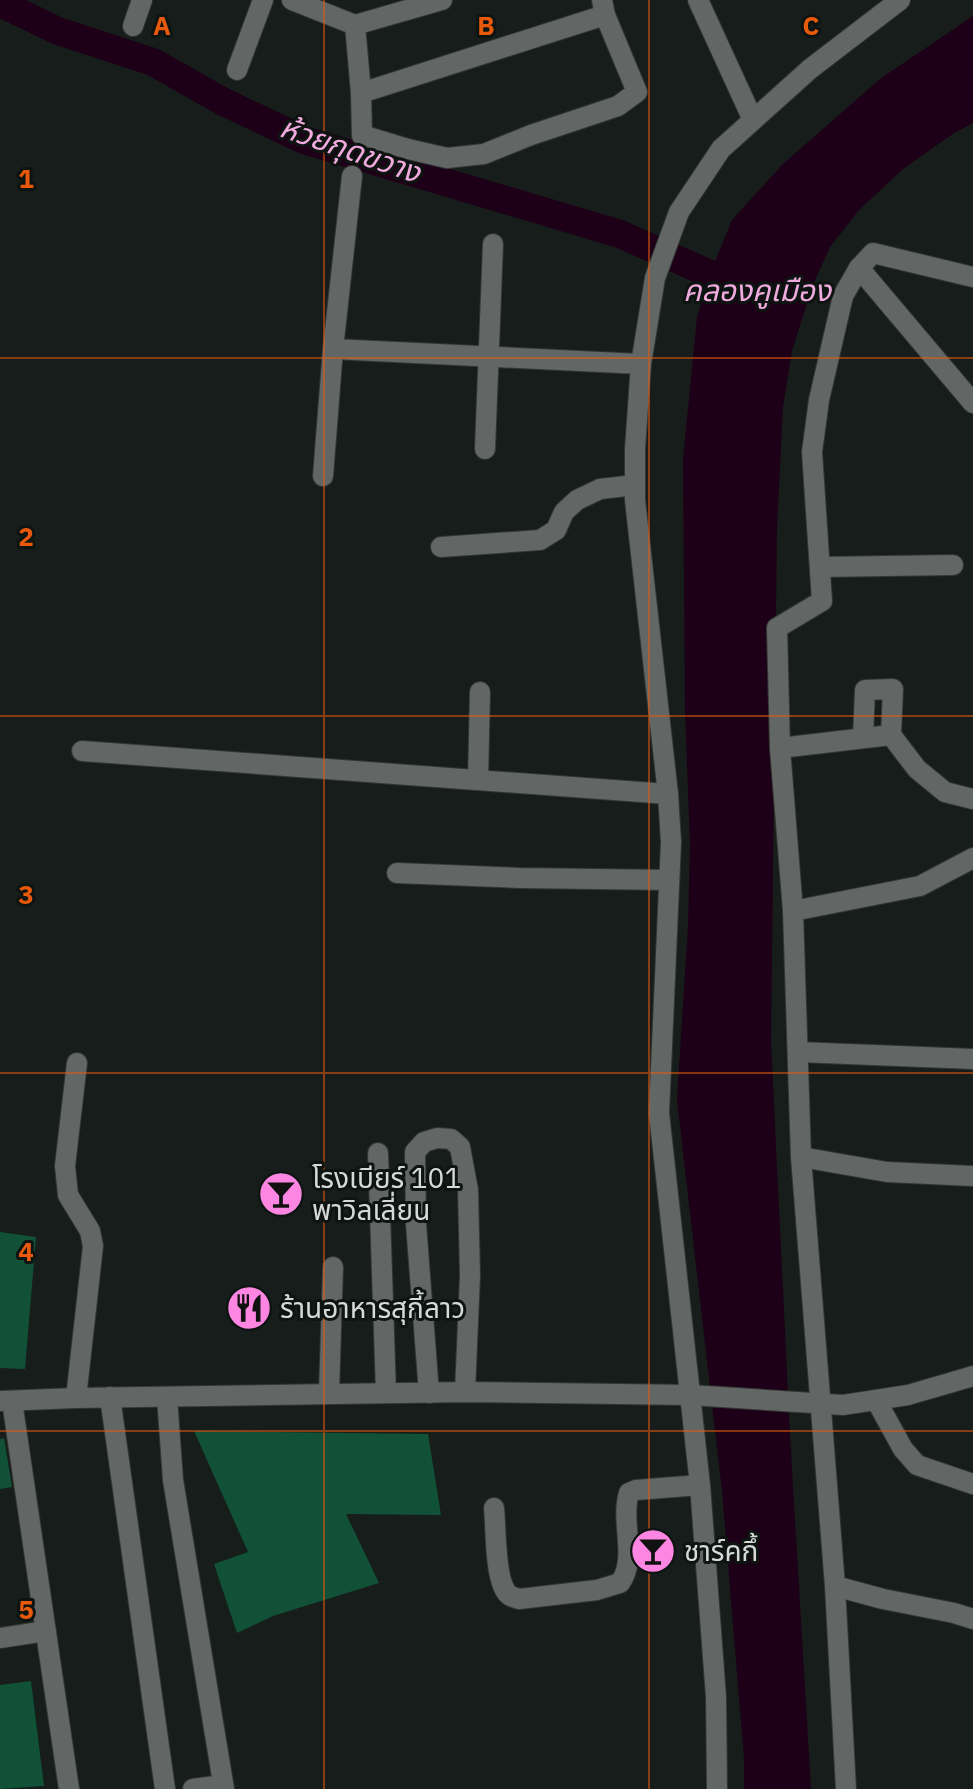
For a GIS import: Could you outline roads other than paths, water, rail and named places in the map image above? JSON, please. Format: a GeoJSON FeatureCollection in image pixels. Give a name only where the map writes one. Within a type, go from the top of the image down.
{"type":"FeatureCollection","features":[{"type":"Feature","properties":{"kind":"street"},"geometry":{"type":"LineString","coordinates":[[133,26],[142,0]]}},
{"type":"Feature","properties":{"kind":"street"},"geometry":{"type":"LineString","coordinates":[[237,70],[263,0]]}},
{"type":"Feature","properties":{"kind":"street"},"geometry":{"type":"LineString","coordinates":[[292,0],[355,25],[442,0]]}},
{"type":"Feature","properties":{"kind":"street"},"geometry":{"type":"LineString","coordinates":[[698,0],[753,120]]}},
{"type":"Feature","properties":{"kind":"street"},"geometry":{"type":"LineString","coordinates":[[717,1789],[716,1697],[696,1395],[659,1113],[671,842],[635,485],[641,364],[655,278],[679,212],[721,149],[879,7],[900,0]]}},
{"type":"Feature","properties":{"kind":"street"},"geometry":{"type":"LineString","coordinates":[[355,25],[362,135],[447,158],[484,154],[618,106],[637,92],[603,7],[361,93]]}},
{"type":"Feature","properties":{"kind":"street"},"geometry":{"type":"LineString","coordinates":[[323,476],[352,176]]}},
{"type":"Feature","properties":{"kind":"street"},"geometry":{"type":"LineString","coordinates":[[485,449],[493,244]]}},
{"type":"Feature","properties":{"kind":"street"},"geometry":{"type":"LineString","coordinates":[[846,1789],[835,1586],[801,1157],[793,911],[780,748],[777,628],[822,601],[812,452],[819,400],[843,296],[859,268],[873,253],[973,277]]}},
{"type":"Feature","properties":{"kind":"street"},"geometry":{"type":"LineString","coordinates":[[859,268],[973,403]]}},
{"type":"Feature","properties":{"kind":"street"},"geometry":{"type":"LineString","coordinates":[[333,349],[641,364]]}},
{"type":"Feature","properties":{"kind":"street"},"geometry":{"type":"LineString","coordinates":[[441,547],[540,540],[556,530],[564,512],[577,500],[600,489],[635,485]]}},
{"type":"Feature","properties":{"kind":"street"},"geometry":{"type":"LineString","coordinates":[[820,567],[953,565]]}},
{"type":"Feature","properties":{"kind":"street"},"geometry":{"type":"LineString","coordinates":[[863,738],[865,690],[893,689],[891,735],[917,769],[945,792],[973,799]]}},
{"type":"Feature","properties":{"kind":"street"},"geometry":{"type":"LineString","coordinates":[[478,780],[480,692]]}},
{"type":"Feature","properties":{"kind":"street"},"geometry":{"type":"LineString","coordinates":[[780,748],[891,735]]}},
{"type":"Feature","properties":{"kind":"street"},"geometry":{"type":"LineString","coordinates":[[82,751],[668,794]]}},
{"type":"Feature","properties":{"kind":"street"},"geometry":{"type":"LineString","coordinates":[[793,911],[920,886],[973,858]]}},
{"type":"Feature","properties":{"kind":"street"},"geometry":{"type":"LineString","coordinates":[[397,873],[669,880]]}},
{"type":"Feature","properties":{"kind":"street"},"geometry":{"type":"LineString","coordinates":[[798,1052],[973,1059]]}},
{"type":"Feature","properties":{"kind":"street"},"geometry":{"type":"LineString","coordinates":[[76,1398],[93,1246],[90,1231],[68,1195],[65,1166],[77,1063]]}},
{"type":"Feature","properties":{"kind":"street"},"geometry":{"type":"LineString","coordinates":[[429,1393],[416,1224],[415,1152],[424,1142],[437,1138],[451,1139],[460,1147],[468,1190],[470,1275],[465,1392]]}},
{"type":"Feature","properties":{"kind":"street"},"geometry":{"type":"LineString","coordinates":[[378,1153],[386,1393]]}},
{"type":"Feature","properties":{"kind":"street"},"geometry":{"type":"LineString","coordinates":[[801,1157],[887,1172],[973,1176]]}},
{"type":"Feature","properties":{"kind":"street"},"geometry":{"type":"LineString","coordinates":[[329,1393],[333,1267]]}},
{"type":"Feature","properties":{"kind":"street"},"geometry":{"type":"LineString","coordinates":[[69,1789],[46,1631],[6,1401],[465,1392],[696,1395],[843,1405],[908,1395],[973,1376]]}},
{"type":"Feature","properties":{"kind":"street"},"geometry":{"type":"LineString","coordinates":[[110,1397],[165,1789]]}},
{"type":"Feature","properties":{"kind":"street"},"geometry":{"type":"LineString","coordinates":[[167,1397],[173,1480],[223,1787],[193,1789]]}},
{"type":"Feature","properties":{"kind":"street"},"geometry":{"type":"LineString","coordinates":[[876,1400],[903,1449],[917,1465],[973,1484]]}},
{"type":"Feature","properties":{"kind":"street"},"geometry":{"type":"LineString","coordinates":[[494,1508],[500,1578],[505,1590],[511,1597],[519,1599],[565,1594],[597,1590],[620,1583],[625,1576],[628,1568],[625,1504],[629,1493],[700,1485]]}},
{"type":"Feature","properties":{"kind":"street"},"geometry":{"type":"LineString","coordinates":[[835,1586],[973,1619]]}},
{"type":"Feature","properties":{"kind":"street"},"geometry":{"type":"LineString","coordinates":[[0,1638],[46,1631]]}},
{"type":"Feature","properties":{"kind":"water","name":"คลองคูเมือง"},"geometry":{"type":"Polygon","coordinates":[[[973,16],[973,123],[903,169],[859,210],[830,247],[812,287],[792,351],[783,407],[777,527],[771,1042],[811,1789],[744,1789],[722,1491],[677,1100],[690,845],[685,712],[683,459],[697,317],[732,220],[783,164],[880,79],[973,16]]]}},
{"type":"Feature","properties":{"kind":"waterway","name":"ห้วยกุดขวาง"},"geometry":{"type":"LineString","coordinates":[[0,3],[58,31],[153,62],[222,101],[304,140],[620,234],[710,274]]}},
{"type":"Feature","properties":{"kind":"place","name":"โรงเบียร์ 101 พาวิลเลี่ยน"},"geometry":{"type":"Point","coordinates":[281,1194]}},
{"type":"Feature","properties":{"kind":"place","name":"ร้านอาหารสุกี้ลาว"},"geometry":{"type":"Point","coordinates":[249,1308]}},
{"type":"Feature","properties":{"kind":"place","name":"ชาร์คกึ้"},"geometry":{"type":"Point","coordinates":[653,1551]}}]}
